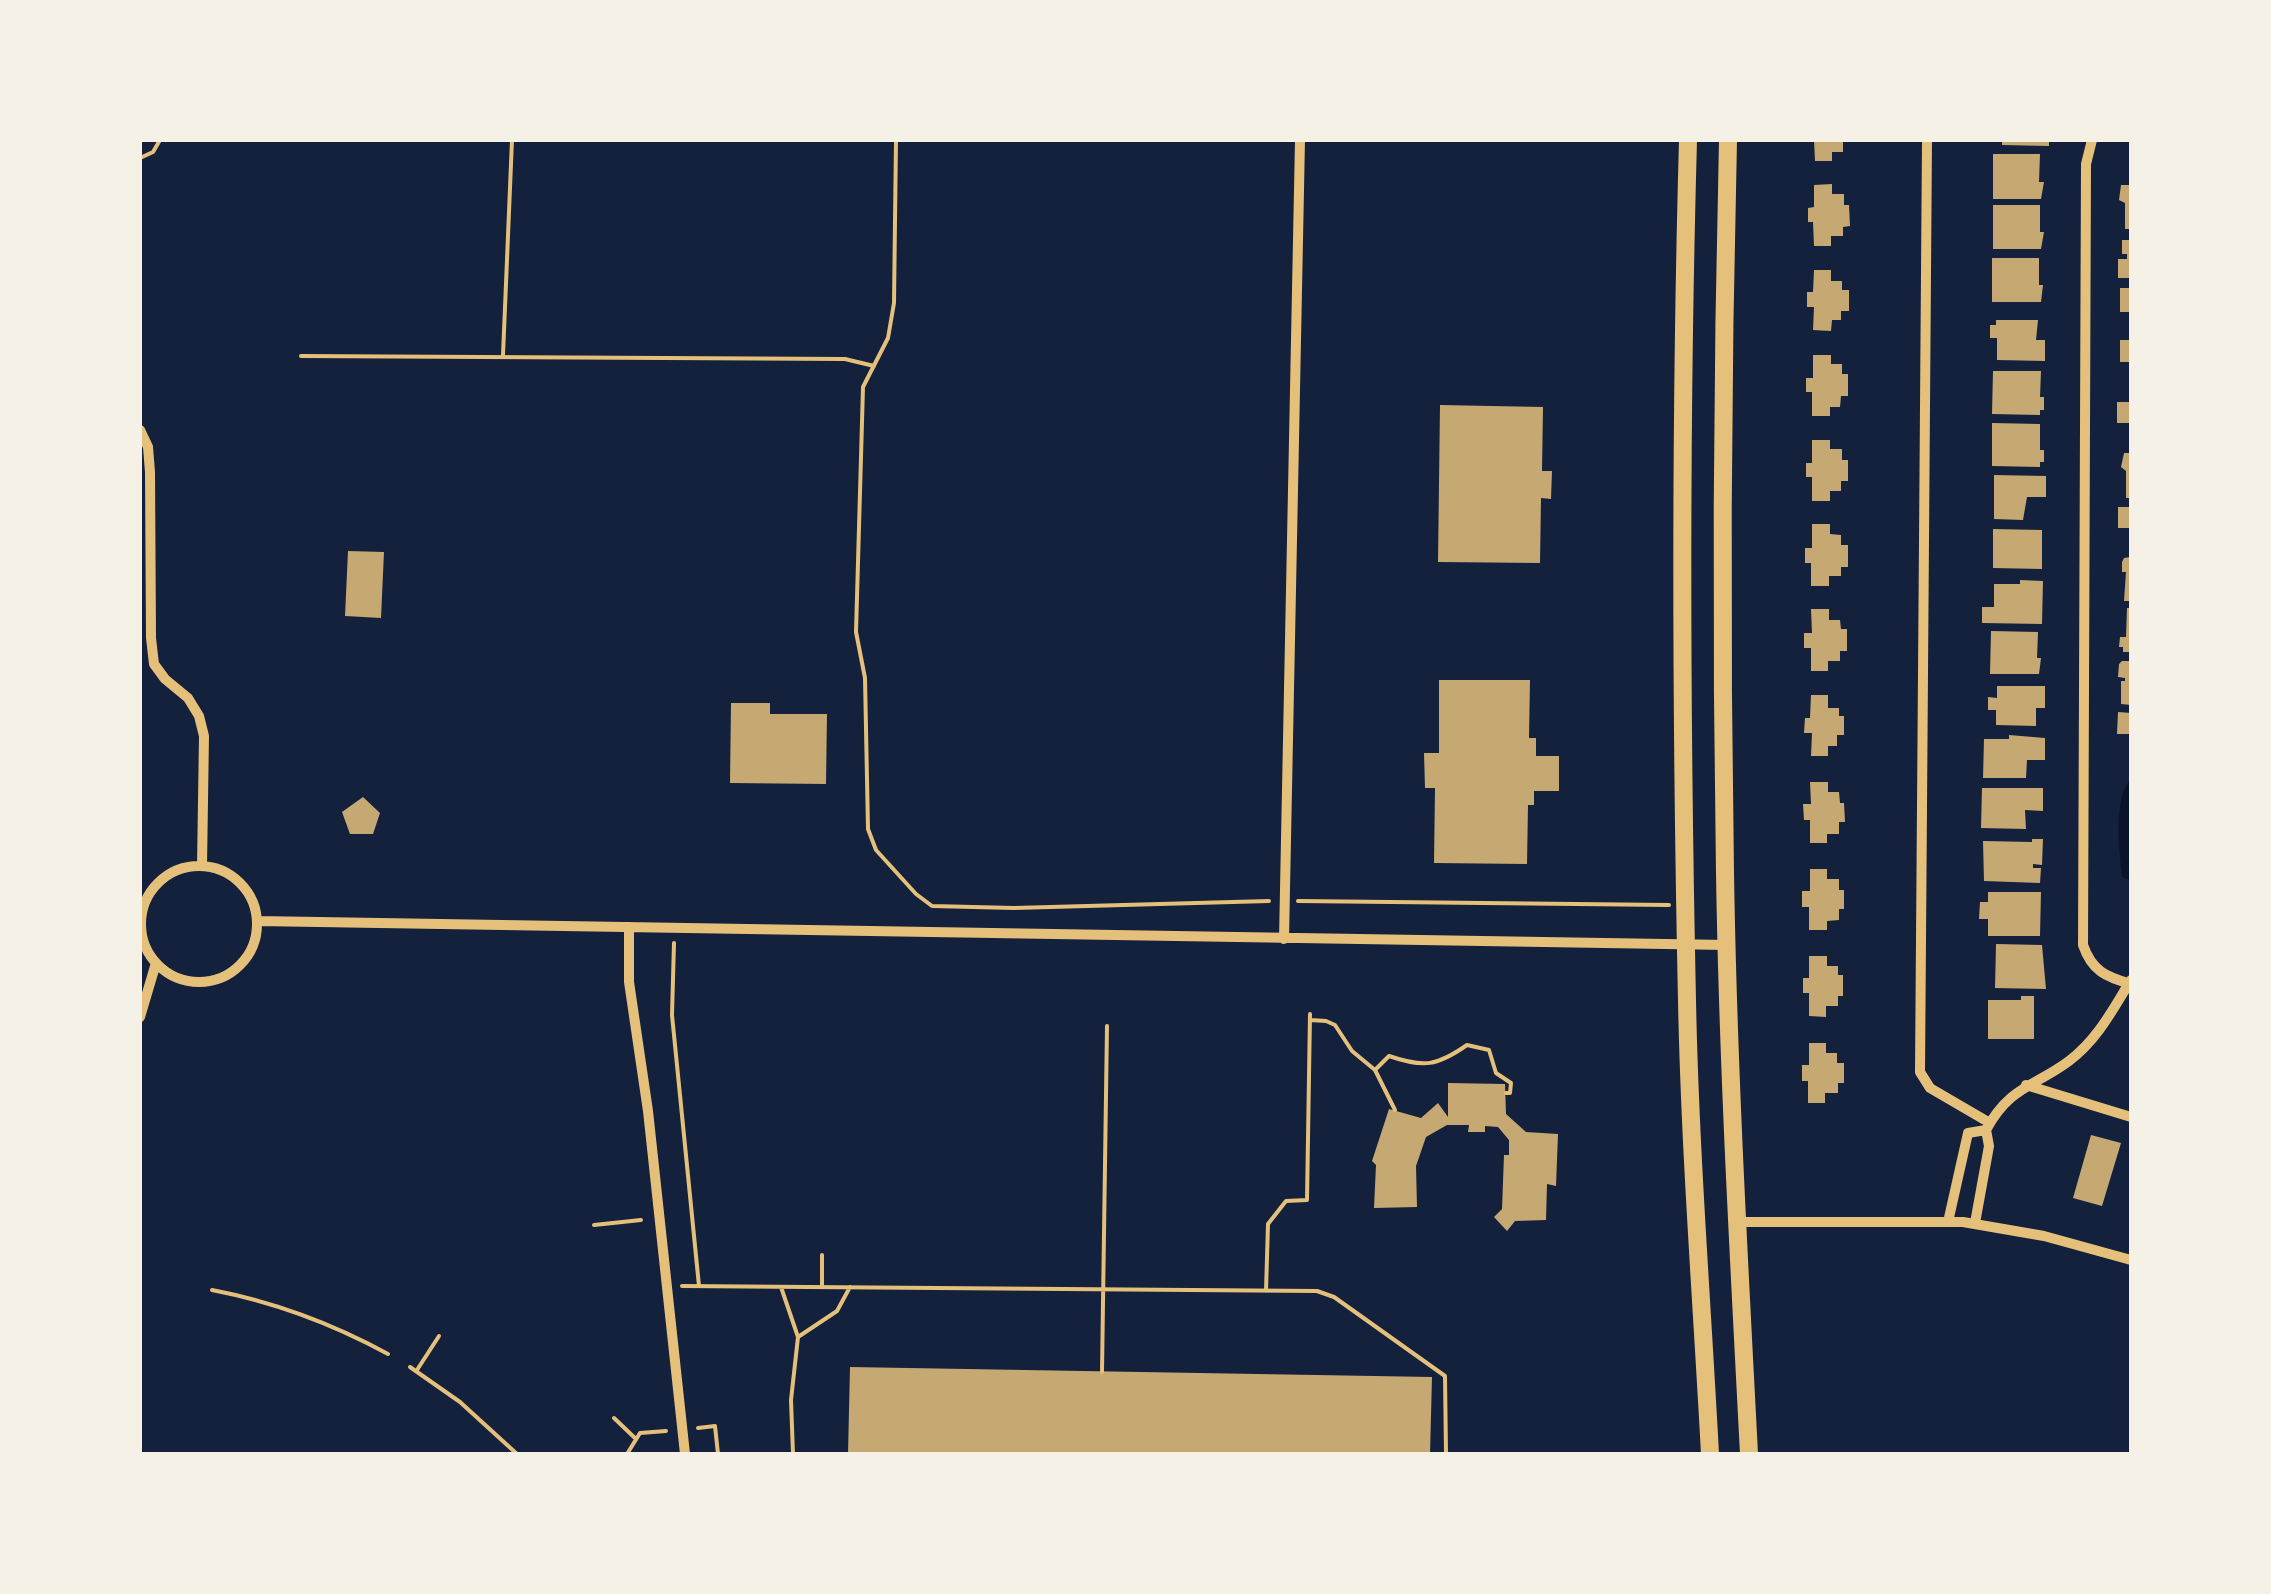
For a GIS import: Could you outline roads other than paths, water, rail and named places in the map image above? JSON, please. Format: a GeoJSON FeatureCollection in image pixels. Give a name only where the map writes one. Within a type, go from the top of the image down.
{"type":"FeatureCollection","features":[{"type":"Feature","properties":{"kind":"main road"},"geometry":{"type":"LineString","coordinates":[[1688,140],[1683,288],[1682,587],[1687,946],[1691,1116],[1710,1454]]}},
{"type":"Feature","properties":{"kind":"main road"},"geometry":{"type":"LineString","coordinates":[[1728,140],[1722,490],[1727,945],[1749,1454]]}},
{"type":"Feature","properties":{"kind":"street"},"geometry":{"type":"LineString","coordinates":[[1284,939],[1300,140]]}},
{"type":"Feature","properties":{"kind":"street"},"geometry":{"type":"LineString","coordinates":[[1928,140],[1920,1072],[1930,1088],[1988,1126]]}},
{"type":"Feature","properties":{"kind":"street"},"geometry":{"type":"LineString","coordinates":[[1948,1222],[1968,1133],[1988,1126],[2007,1100],[2069,1061],[2099,1033],[2130,982],[2096,970],[2083,945],[2086,183],[2092,140]]}},
{"type":"Feature","properties":{"kind":"street"},"geometry":{"type":"LineString","coordinates":[[140,430],[148,447],[154,664],[188,698],[199,716],[204,736],[202,866]]}},
{"type":"Feature","properties":{"kind":"street"},"geometry":{"type":"LineString","coordinates":[[202,866],[234,878],[254,904],[257,921],[255,941],[246,960],[212,981],[192,982],[172,976],[156,964],[142,933],[147,900],[156,885],[170,874],[202,866]]}},
{"type":"Feature","properties":{"kind":"street"},"geometry":{"type":"LineString","coordinates":[[257,921],[1727,945]]}},
{"type":"Feature","properties":{"kind":"street"},"geometry":{"type":"LineString","coordinates":[[630,928],[630,982],[685,1454]]}},
{"type":"Feature","properties":{"kind":"street"},"geometry":{"type":"LineString","coordinates":[[140,1017],[156,964]]}},
{"type":"Feature","properties":{"kind":"street"},"geometry":{"type":"LineString","coordinates":[[2026,1085],[2131,1116]]}},
{"type":"Feature","properties":{"kind":"street"},"geometry":{"type":"LineString","coordinates":[[1976,1223],[1989,1146],[1988,1126]]}},
{"type":"Feature","properties":{"kind":"street"},"geometry":{"type":"LineString","coordinates":[[1737,1222],[1976,1223],[2044,1236],[2131,1260]]}},
{"type":"Feature","properties":{"kind":"water"},"geometry":{"type":"Polygon","coordinates":[[[2131,779],[2131,881],[2122,877],[2119,825],[2122,798],[2131,779]]]}}]}
